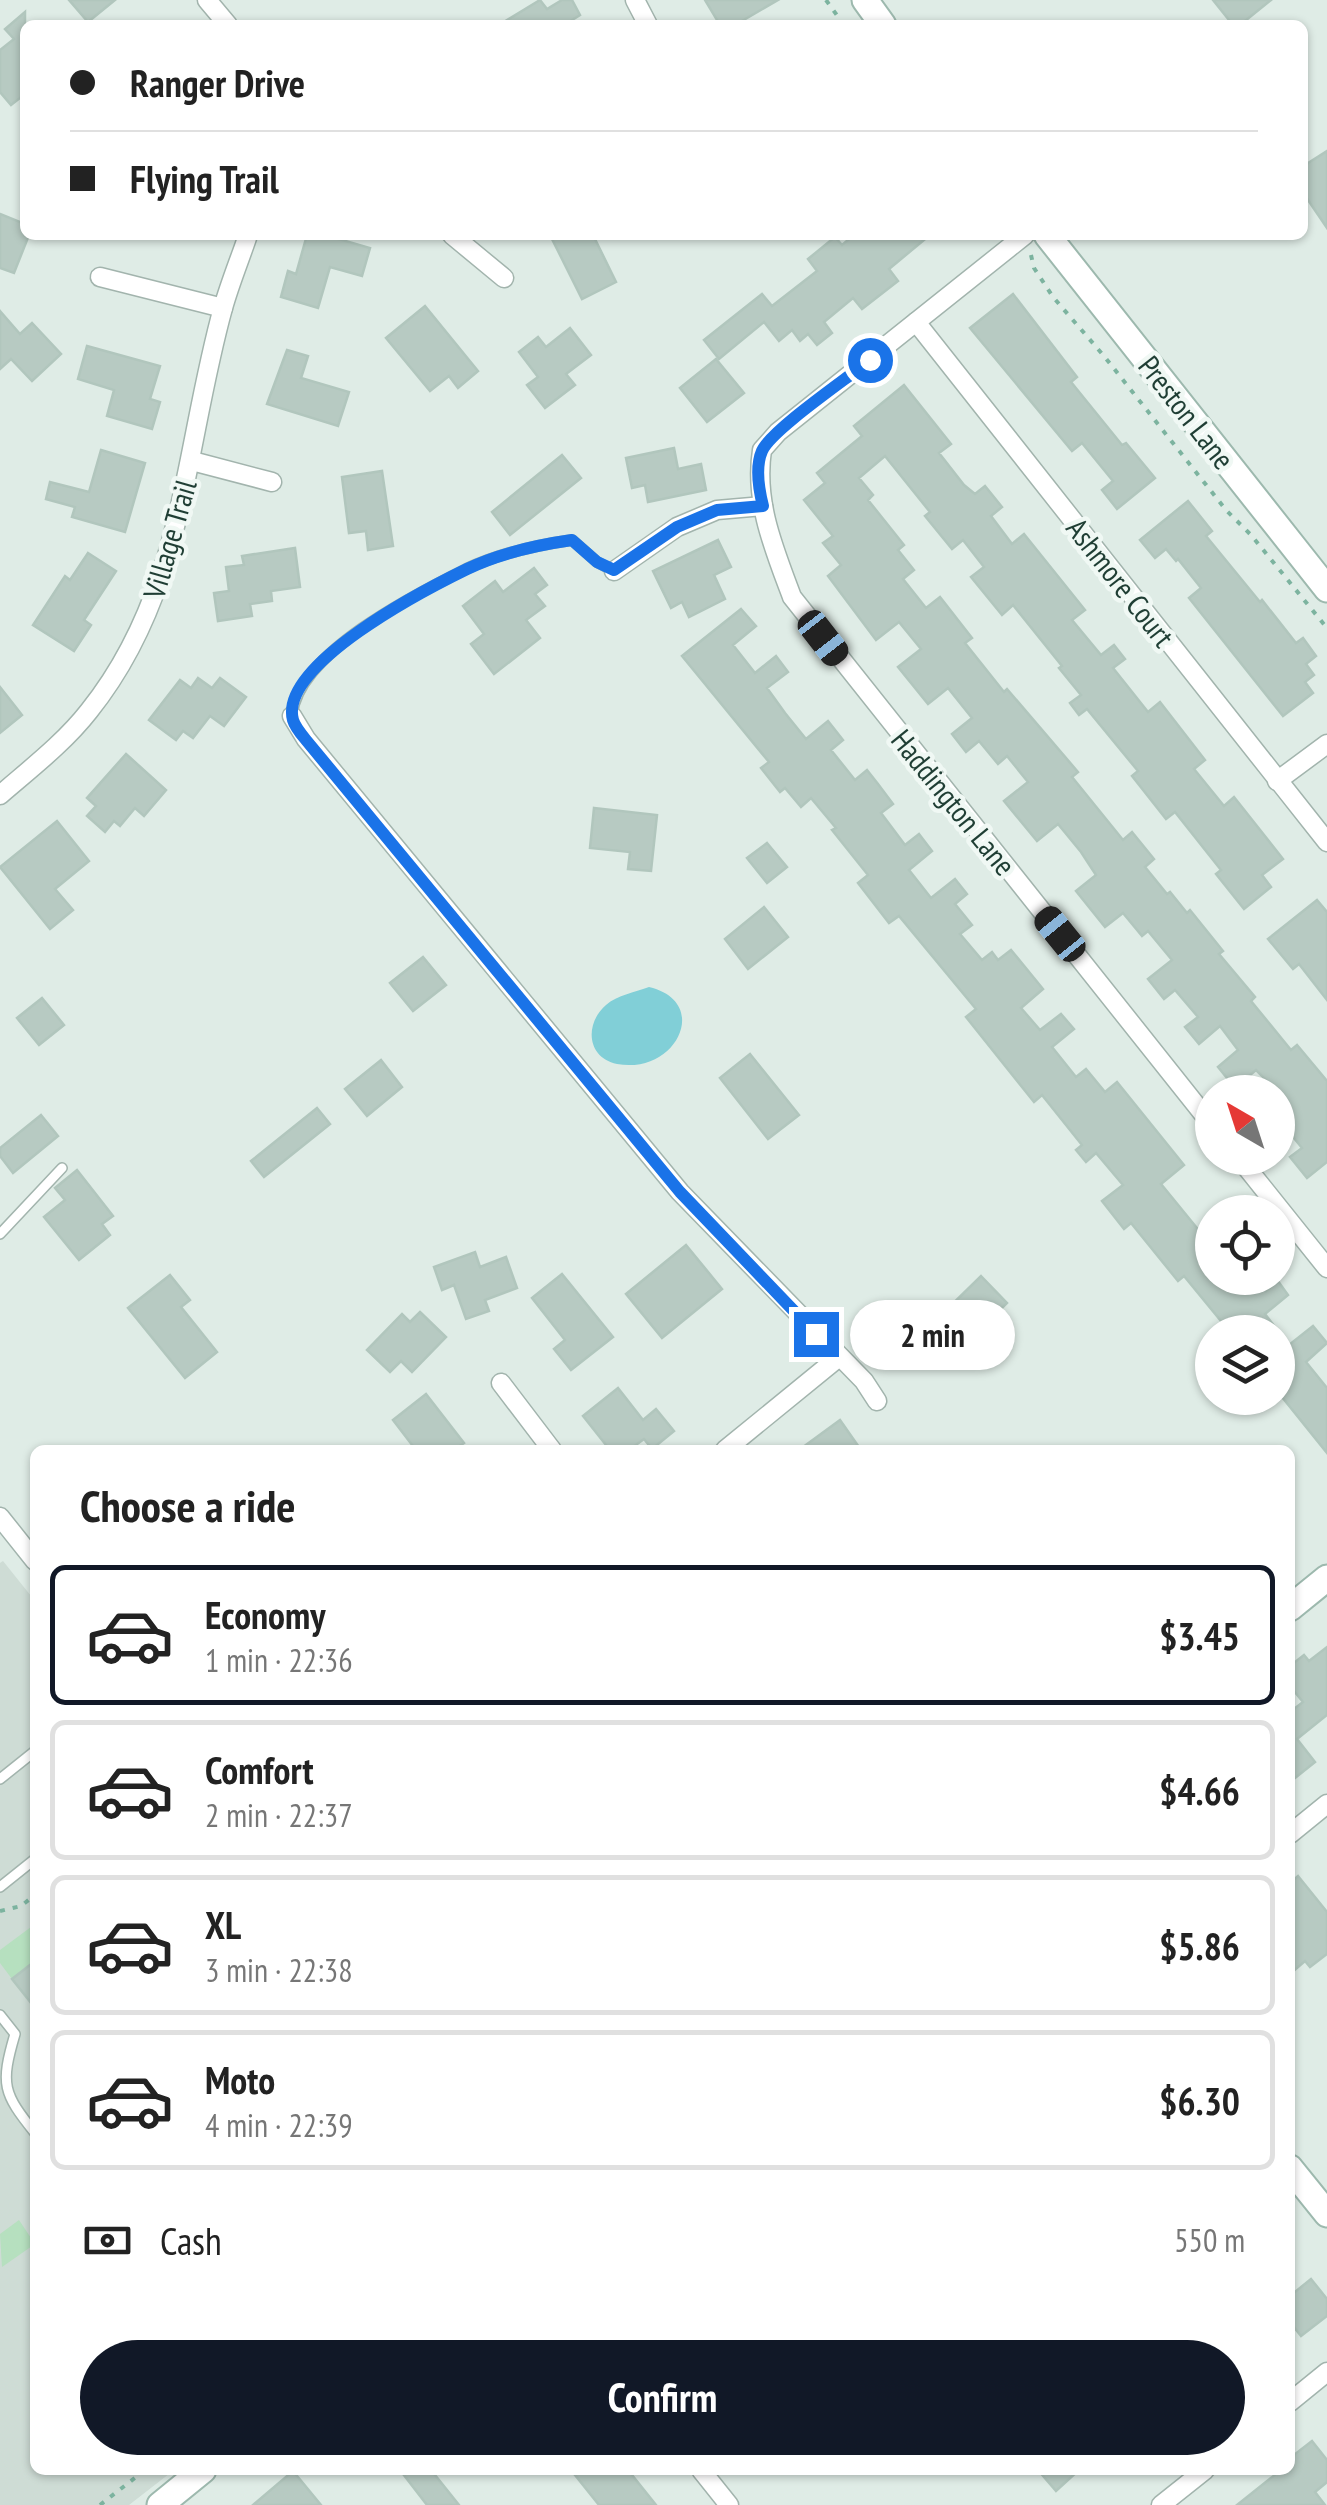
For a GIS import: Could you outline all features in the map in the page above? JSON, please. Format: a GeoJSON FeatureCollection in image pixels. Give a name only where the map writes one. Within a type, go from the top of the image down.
{"type":"FeatureCollection","features":[{"type":"Feature","properties":{"kind":"street"},"geometry":{"type":"LineString","coordinates":[[207,0],[224,20]]}},
{"type":"Feature","properties":{"kind":"street","name":"Village Trail"},"geometry":{"type":"LineString","coordinates":[[0,796],[89,712],[126,657],[158,590],[192,461],[223,308],[246,240]]}},
{"type":"Feature","properties":{"kind":"street"},"geometry":{"type":"LineString","coordinates":[[458,240],[504,278]]}},
{"type":"Feature","properties":{"kind":"street"},"geometry":{"type":"LineString","coordinates":[[916,322],[1019,240]]}},
{"type":"Feature","properties":{"kind":"street","name":"Preston Lane"},"geometry":{"type":"LineString","coordinates":[[1051,240],[1327,589]]}},
{"type":"Feature","properties":{"kind":"street"},"geometry":{"type":"LineString","coordinates":[[100,277],[223,308]]}},
{"type":"Feature","properties":{"kind":"street","name":"Haddington Lane"},"geometry":{"type":"LineString","coordinates":[[916,322],[778,432],[762,450],[758,472],[774,548],[792,597],[1195,1104]]}},
{"type":"Feature","properties":{"kind":"street","name":"Ashmore Court"},"geometry":{"type":"LineString","coordinates":[[916,322],[1327,842]]}},
{"type":"Feature","properties":{"kind":"street"},"geometry":{"type":"LineString","coordinates":[[192,461],[272,482]]}},
{"type":"Feature","properties":{"kind":"street"},"geometry":{"type":"LineString","coordinates":[[614,570],[677,527],[717,510],[763,506]]}},
{"type":"Feature","properties":{"kind":"street"},"geometry":{"type":"LineString","coordinates":[[292,716],[306,740],[680,1192],[864,1381],[877,1400]]}},
{"type":"Feature","properties":{"kind":"street"},"geometry":{"type":"LineString","coordinates":[[1277,781],[1326,741]]}},
{"type":"Feature","properties":{"kind":"street"},"geometry":{"type":"LineString","coordinates":[[1253,1175],[1327,1268]]}},
{"type":"Feature","properties":{"kind":"street"},"geometry":{"type":"LineString","coordinates":[[731,1445],[839,1357]]}},
{"type":"Feature","properties":{"kind":"street"},"geometry":{"type":"LineString","coordinates":[[500,1383],[548,1445]]}},
{"type":"Feature","properties":{"kind":"street"},"geometry":{"type":"LineString","coordinates":[[0,1516],[30,1554]]}},
{"type":"Feature","properties":{"kind":"street"},"geometry":{"type":"LineString","coordinates":[[1295,1604],[1327,1578]]}},
{"type":"Feature","properties":{"kind":"street"},"geometry":{"type":"LineString","coordinates":[[1295,1830],[1327,1804]]}},
{"type":"Feature","properties":{"kind":"street"},"geometry":{"type":"LineString","coordinates":[[1295,2174],[1327,2214]]}},
{"type":"Feature","properties":{"kind":"street"},"geometry":{"type":"LineString","coordinates":[[1295,2398],[1327,2372]]}},
{"type":"Feature","properties":{"kind":"street"},"geometry":{"type":"LineString","coordinates":[[160,2505],[197,2475]]}},
{"type":"Feature","properties":{"kind":"street"},"geometry":{"type":"LineString","coordinates":[[705,2475],[729,2505]]}},
{"type":"Feature","properties":{"kind":"street"},"geometry":{"type":"LineString","coordinates":[[1161,2505],[1199,2475]]}},
{"type":"Feature","properties":{"kind":"lane"},"geometry":{"type":"LineString","coordinates":[[292,716],[306,679],[329,652],[374,621],[468,568],[572,540],[597,562],[614,570]]}},
{"type":"Feature","properties":{"kind":"lane"},"geometry":{"type":"LineString","coordinates":[[0,1234],[62,1168]]}},
{"type":"Feature","properties":{"kind":"lane"},"geometry":{"type":"LineString","coordinates":[[0,1779],[30,1755]]}},
{"type":"Feature","properties":{"kind":"lane"},"geometry":{"type":"LineString","coordinates":[[0,1887],[30,1863]]}},
{"type":"Feature","properties":{"kind":"lane"},"geometry":{"type":"LineString","coordinates":[[0,2015],[15,2034],[4,2069],[4,2090],[30,2126]]}},
{"type":"Feature","properties":{"kind":"path"},"geometry":{"type":"LineString","coordinates":[[1024,240],[1053,297],[1327,628]]}},
{"type":"Feature","properties":{"kind":"path"},"geometry":{"type":"LineString","coordinates":[[0,1911],[30,1899]]}},
{"type":"Feature","properties":{"kind":"path"},"geometry":{"type":"LineString","coordinates":[[100,2505],[139,2475]]}},
{"type":"Feature","properties":{"kind":"shaded area"},"geometry":{"type":"Polygon","coordinates":[[[3,1561],[30,1595],[30,2475],[168,2475],[129,2505],[0,2505],[3,1561]]]}},
{"type":"Feature","properties":{"kind":"green space"},"geometry":{"type":"Polygon","coordinates":[[[30,1928],[30,1965],[12,1979],[0,1963],[0,1950],[30,1928]]]}},
{"type":"Feature","properties":{"kind":"green space"},"geometry":{"type":"Polygon","coordinates":[[[19,2220],[30,2236],[30,2247],[2,2267],[0,2234],[19,2220]]]}},
{"type":"Feature","properties":{"kind":"water"},"geometry":{"type":"Polygon","coordinates":[[[649,987],[668,995],[679,1007],[679,1035],[656,1059],[638,1064],[607,1061],[592,1039],[594,1021],[606,1005],[649,987]]]}},
{"type":"Feature","properties":{"kind":"building"},"geometry":{"type":"Polygon","coordinates":[[[69,0],[115,0],[90,20],[69,0]]]}},
{"type":"Feature","properties":{"kind":"building"},"geometry":{"type":"Polygon","coordinates":[[[540,0],[547,9],[562,0],[572,0],[580,15],[572,20],[507,20],[540,0]]]}},
{"type":"Feature","properties":{"kind":"building"},"geometry":{"type":"Polygon","coordinates":[[[705,0],[778,0],[744,20],[717,20],[705,0]]]}},
{"type":"Feature","properties":{"kind":"building"},"geometry":{"type":"Polygon","coordinates":[[[1213,0],[1271,0],[1246,20],[1229,20],[1213,0]]]}},
{"type":"Feature","properties":{"kind":"building"},"geometry":{"type":"Polygon","coordinates":[[[25,12],[25,20],[20,20],[20,98],[11,105],[0,92],[0,50],[14,39],[5,29],[25,12]]]}},
{"type":"Feature","properties":{"kind":"building"},"geometry":{"type":"Polygon","coordinates":[[[1327,151],[1327,228],[1308,200],[1308,163],[1327,151]]]}},
{"type":"Feature","properties":{"kind":"building"},"geometry":{"type":"Polygon","coordinates":[[[0,214],[20,222],[20,240],[27,240],[14,273],[0,268],[0,214]]]}},
{"type":"Feature","properties":{"kind":"building"},"geometry":{"type":"Polygon","coordinates":[[[306,240],[342,240],[370,248],[362,276],[330,267],[318,308],[281,297],[288,271],[296,274],[306,240]]]}},
{"type":"Feature","properties":{"kind":"building"},"geometry":{"type":"Polygon","coordinates":[[[552,240],[595,240],[616,282],[582,299],[552,240]]]}},
{"type":"Feature","properties":{"kind":"building"},"geometry":{"type":"Polygon","coordinates":[[[831,240],[842,245],[848,240],[924,240],[889,269],[898,281],[862,309],[853,298],[824,322],[832,333],[817,345],[808,334],[800,341],[792,330],[779,341],[764,322],[719,359],[704,340],[762,294],[772,306],[817,271],[808,259],[831,240]]]}},
{"type":"Feature","properties":{"kind":"building"},"geometry":{"type":"Polygon","coordinates":[[[1013,294],[1077,377],[1071,382],[1122,445],[1126,443],[1155,478],[1117,509],[1102,490],[1113,481],[1082,443],[1072,451],[970,328],[1013,294]]]}},
{"type":"Feature","properties":{"kind":"building"},"geometry":{"type":"Polygon","coordinates":[[[425,306],[478,371],[458,388],[449,376],[430,391],[386,338],[425,306]]]}},
{"type":"Feature","properties":{"kind":"building"},"geometry":{"type":"Polygon","coordinates":[[[0,311],[20,334],[32,323],[61,354],[32,381],[11,359],[0,369],[0,311]]]}},
{"type":"Feature","properties":{"kind":"building"},"geometry":{"type":"Polygon","coordinates":[[[570,328],[591,355],[566,374],[575,385],[545,408],[527,385],[538,377],[519,352],[538,337],[546,347],[570,328]]]}},
{"type":"Feature","properties":{"kind":"building"},"geometry":{"type":"Polygon","coordinates":[[[87,346],[160,366],[150,399],[160,402],[152,429],[107,416],[114,390],[78,379],[87,346]]]}},
{"type":"Feature","properties":{"kind":"building"},"geometry":{"type":"Polygon","coordinates":[[[287,350],[308,356],[301,378],[349,392],[338,426],[267,404],[287,350]]]}},
{"type":"Feature","properties":{"kind":"building"},"geometry":{"type":"Polygon","coordinates":[[[716,359],[744,393],[707,422],[680,388],[716,359]]]}},
{"type":"Feature","properties":{"kind":"building"},"geometry":{"type":"Polygon","coordinates":[[[904,385],[951,444],[939,453],[964,485],[975,494],[985,486],[1002,507],[991,516],[1012,544],[1024,534],[1085,610],[1072,620],[1101,655],[1114,645],[1125,659],[1113,668],[1148,712],[1160,702],[1205,760],[1194,769],[1224,806],[1234,797],[1283,859],[1262,875],[1271,887],[1244,909],[1216,874],[1221,870],[1175,812],[1166,819],[1132,776],[1138,771],[1087,709],[1079,715],[1070,703],[1081,695],[1013,605],[1002,615],[971,577],[984,567],[963,540],[952,549],[925,516],[930,512],[885,456],[859,478],[873,495],[868,500],[904,545],[898,550],[914,570],[903,579],[926,608],[940,597],[972,638],[965,643],[1078,772],[1072,777],[1123,840],[1132,832],[1154,859],[1145,867],[1167,894],[1170,892],[1187,913],[1190,910],[1223,951],[1219,954],[1255,997],[1251,1001],[1291,1050],[1297,1045],[1327,1081],[1327,1162],[1307,1178],[1295,1163],[1295,1153],[1302,1148],[1295,1139],[1295,1075],[1261,1075],[1256,1070],[1250,1075],[1224,1075],[1218,1067],[1238,1050],[1220,1026],[1199,1044],[1185,1027],[1198,1017],[1175,990],[1164,999],[1148,979],[1172,960],[1148,931],[1142,936],[1123,913],[1105,927],[1076,891],[1096,875],[1081,852],[1058,824],[1037,841],[1004,801],[1028,782],[1007,756],[998,764],[979,741],[966,752],[952,734],[972,718],[948,688],[928,704],[898,667],[921,649],[899,622],[876,640],[828,576],[841,565],[823,543],[833,536],[804,500],[825,483],[817,473],[862,436],[854,426],[904,385]]]}},
{"type":"Feature","properties":{"kind":"building"},"geometry":{"type":"Polygon","coordinates":[[[674,448],[678,469],[701,464],[706,490],[648,502],[645,485],[632,488],[626,458],[674,448]]]}},
{"type":"Feature","properties":{"kind":"building"},"geometry":{"type":"Polygon","coordinates":[[[101,450],[145,463],[125,532],[72,517],[75,507],[46,499],[50,482],[89,492],[101,450]]]}},
{"type":"Feature","properties":{"kind":"building"},"geometry":{"type":"Polygon","coordinates":[[[562,455],[581,478],[510,535],[492,512],[562,455]]]}},
{"type":"Feature","properties":{"kind":"building"},"geometry":{"type":"Polygon","coordinates":[[[382,471],[393,546],[368,550],[366,531],[349,533],[342,477],[382,471]]]}},
{"type":"Feature","properties":{"kind":"building"},"geometry":{"type":"Polygon","coordinates":[[[1188,501],[1212,531],[1206,536],[1260,602],[1296,643],[1303,638],[1316,656],[1306,664],[1314,675],[1305,682],[1313,693],[1283,716],[1189,598],[1201,588],[1178,559],[1166,549],[1155,558],[1140,540],[1188,501]]]}},
{"type":"Feature","properties":{"kind":"building"},"geometry":{"type":"Polygon","coordinates":[[[718,540],[731,567],[714,575],[725,599],[689,617],[682,602],[671,608],[653,571],[718,540]]]}},
{"type":"Feature","properties":{"kind":"building"},"geometry":{"type":"Polygon","coordinates":[[[295,548],[300,587],[271,591],[272,601],[250,604],[252,616],[218,621],[214,593],[229,591],[226,567],[244,565],[242,556],[295,548]]]}},
{"type":"Feature","properties":{"kind":"building"},"geometry":{"type":"Polygon","coordinates":[[[88,553],[116,571],[84,620],[91,625],[74,651],[33,625],[65,576],[70,580],[88,553]]]}},
{"type":"Feature","properties":{"kind":"building"},"geometry":{"type":"Polygon","coordinates":[[[534,568],[547,585],[535,594],[545,606],[526,620],[540,638],[494,674],[471,644],[484,634],[463,606],[495,581],[503,592],[534,568]]]}},
{"type":"Feature","properties":{"kind":"building"},"geometry":{"type":"Polygon","coordinates":[[[741,609],[756,626],[733,645],[755,673],[776,656],[788,672],[767,688],[785,713],[806,739],[828,721],[843,740],[831,750],[855,780],[867,770],[878,784],[893,804],[881,813],[905,845],[919,834],[932,851],[909,870],[931,898],[955,879],[967,894],[955,904],[972,925],[960,934],[982,960],[992,952],[998,960],[1011,950],[1043,989],[1021,1008],[1040,1030],[1061,1014],[1074,1029],[1052,1047],[1076,1077],[1086,1069],[1105,1092],[1117,1082],[1184,1165],[1161,1184],[1195,1226],[1195,1289],[1184,1276],[1178,1281],[1131,1223],[1124,1229],[1102,1201],[1123,1185],[1096,1153],[1086,1162],[1076,1150],[1082,1145],[1042,1095],[1034,1102],[966,1017],[976,1009],[899,916],[889,923],[858,883],[868,875],[832,830],[836,828],[811,798],[801,807],[785,788],[780,792],[761,768],[769,762],[682,656],[741,609]]]}},
{"type":"Feature","properties":{"kind":"building"},"geometry":{"type":"Polygon","coordinates":[[[198,678],[212,688],[220,678],[246,697],[224,726],[210,716],[193,738],[183,731],[176,740],[149,720],[180,680],[191,688],[198,678]]]}},
{"type":"Feature","properties":{"kind":"building"},"geometry":{"type":"Polygon","coordinates":[[[0,687],[22,715],[0,733],[0,687]]]}},
{"type":"Feature","properties":{"kind":"building"},"geometry":{"type":"Polygon","coordinates":[[[126,754],[166,790],[144,816],[135,808],[120,826],[114,821],[105,832],[87,816],[96,806],[87,798],[126,754]]]}},
{"type":"Feature","properties":{"kind":"building"},"geometry":{"type":"Polygon","coordinates":[[[594,808],[657,815],[651,871],[628,869],[630,852],[590,848],[594,808]]]}},
{"type":"Feature","properties":{"kind":"building"},"geometry":{"type":"Polygon","coordinates":[[[57,821],[89,861],[55,889],[73,910],[50,929],[0,867],[57,821]]]}},
{"type":"Feature","properties":{"kind":"building"},"geometry":{"type":"Polygon","coordinates":[[[767,843],[787,867],[767,883],[747,858],[767,843]]]}},
{"type":"Feature","properties":{"kind":"building"},"geometry":{"type":"Polygon","coordinates":[[[1317,900],[1327,912],[1327,1000],[1299,964],[1293,969],[1268,939],[1317,900]]]}},
{"type":"Feature","properties":{"kind":"building"},"geometry":{"type":"Polygon","coordinates":[[[764,907],[788,937],[748,969],[725,939],[764,907]]]}},
{"type":"Feature","properties":{"kind":"building"},"geometry":{"type":"Polygon","coordinates":[[[423,957],[446,985],[413,1011],[390,983],[423,957]]]}},
{"type":"Feature","properties":{"kind":"building"},"geometry":{"type":"Polygon","coordinates":[[[42,998],[64,1025],[39,1045],[17,1018],[42,998]]]}},
{"type":"Feature","properties":{"kind":"building"},"geometry":{"type":"Polygon","coordinates":[[[750,1054],[799,1115],[768,1139],[720,1078],[750,1054]]]}},
{"type":"Feature","properties":{"kind":"building"},"geometry":{"type":"Polygon","coordinates":[[[381,1060],[402,1087],[367,1116],[345,1089],[381,1060]]]}},
{"type":"Feature","properties":{"kind":"building"},"geometry":{"type":"Polygon","coordinates":[[[317,1108],[330,1124],[264,1177],[251,1161],[317,1108]]]}},
{"type":"Feature","properties":{"kind":"building"},"geometry":{"type":"Polygon","coordinates":[[[41,1115],[58,1136],[13,1173],[0,1156],[0,1148],[41,1115]]]}},
{"type":"Feature","properties":{"kind":"building"},"geometry":{"type":"Polygon","coordinates":[[[77,1170],[113,1216],[102,1224],[110,1235],[79,1260],[44,1217],[65,1200],[55,1188],[77,1170]]]}},
{"type":"Feature","properties":{"kind":"building"},"geometry":{"type":"Polygon","coordinates":[[[686,1245],[722,1289],[662,1338],[626,1294],[686,1245]]]}},
{"type":"Feature","properties":{"kind":"building"},"geometry":{"type":"Polygon","coordinates":[[[475,1252],[480,1267],[506,1257],[517,1288],[485,1300],[489,1311],[466,1319],[454,1285],[442,1290],[434,1267],[475,1252]]]}},
{"type":"Feature","properties":{"kind":"building"},"geometry":{"type":"Polygon","coordinates":[[[562,1274],[613,1337],[571,1370],[554,1349],[565,1340],[532,1298],[562,1274]]]}},
{"type":"Feature","properties":{"kind":"building"},"geometry":{"type":"Polygon","coordinates":[[[170,1275],[190,1300],[181,1307],[217,1352],[185,1378],[128,1308],[170,1275]]]}},
{"type":"Feature","properties":{"kind":"building"},"geometry":{"type":"Polygon","coordinates":[[[981,1276],[1007,1303],[975,1335],[969,1328],[955,1342],[935,1321],[981,1276]]]}},
{"type":"Feature","properties":{"kind":"building"},"geometry":{"type":"Polygon","coordinates":[[[1200,1295],[1288,1295],[1266,1315],[1216,1315],[1200,1295]]]}},
{"type":"Feature","properties":{"kind":"building"},"geometry":{"type":"Polygon","coordinates":[[[420,1312],[446,1337],[412,1372],[401,1361],[390,1372],[367,1350],[402,1314],[410,1322],[420,1312]]]}},
{"type":"Feature","properties":{"kind":"building"},"geometry":{"type":"Polygon","coordinates":[[[1313,1326],[1327,1343],[1306,1362],[1327,1388],[1327,1453],[1295,1413],[1295,1340],[1313,1326]]]}},
{"type":"Feature","properties":{"kind":"building"},"geometry":{"type":"Polygon","coordinates":[[[618,1388],[643,1420],[656,1409],[674,1431],[657,1445],[649,1445],[644,1439],[636,1445],[606,1445],[583,1416],[618,1388]]]}},
{"type":"Feature","properties":{"kind":"building"},"geometry":{"type":"Polygon","coordinates":[[[426,1394],[464,1443],[412,1445],[393,1420],[426,1394]]]}},
{"type":"Feature","properties":{"kind":"building"},"geometry":{"type":"Polygon","coordinates":[[[840,1420],[858,1445],[806,1445],[840,1420]]]}},
{"type":"Feature","properties":{"kind":"building"},"geometry":{"type":"Polygon","coordinates":[[[1327,1647],[1327,1715],[1297,1739],[1315,1762],[1295,1778],[1295,1708],[1303,1702],[1295,1692],[1295,1662],[1304,1655],[1309,1661],[1327,1647]]]}},
{"type":"Feature","properties":{"kind":"building"},"geometry":{"type":"Polygon","coordinates":[[[1298,1876],[1327,1912],[1327,1954],[1310,1967],[1305,1961],[1295,1970],[1298,1876]]]}},
{"type":"Feature","properties":{"kind":"building"},"geometry":{"type":"Polygon","coordinates":[[[30,1965],[30,2002],[12,1979],[30,1965]]]}},
{"type":"Feature","properties":{"kind":"building"},"geometry":{"type":"Polygon","coordinates":[[[1311,2279],[1327,2299],[1327,2316],[1301,2336],[1295,2328],[1295,2292],[1311,2279]]]}},
{"type":"Feature","properties":{"kind":"building"},"geometry":{"type":"Polygon","coordinates":[[[1312,2441],[1327,2460],[1327,2482],[1315,2492],[1325,2505],[1237,2505],[1275,2475],[1295,2475],[1295,2454],[1312,2441]]]}},
{"type":"Feature","properties":{"kind":"building"},"geometry":{"type":"Polygon","coordinates":[[[288,2475],[296,2475],[321,2505],[253,2505],[288,2475]]]}},
{"type":"Feature","properties":{"kind":"building"},"geometry":{"type":"Polygon","coordinates":[[[404,2475],[435,2475],[459,2505],[427,2505],[404,2475]]]}},
{"type":"Feature","properties":{"kind":"building"},"geometry":{"type":"Polygon","coordinates":[[[575,2475],[632,2475],[656,2505],[599,2505],[575,2475]]]}},
{"type":"Feature","properties":{"kind":"building"},"geometry":{"type":"Polygon","coordinates":[[[1042,2475],[1074,2475],[1056,2491],[1042,2475]]]}},
{"type":"Feature","properties":{"kind":"route"},"geometry":{"type":"LineString","coordinates":[[816,1334],[680,1192],[306,740],[292,716],[306,679],[329,652],[374,621],[468,568],[572,540],[597,562],[614,570],[677,527],[717,510],[763,506],[758,472],[762,450],[778,432],[870,360]]}}]}
